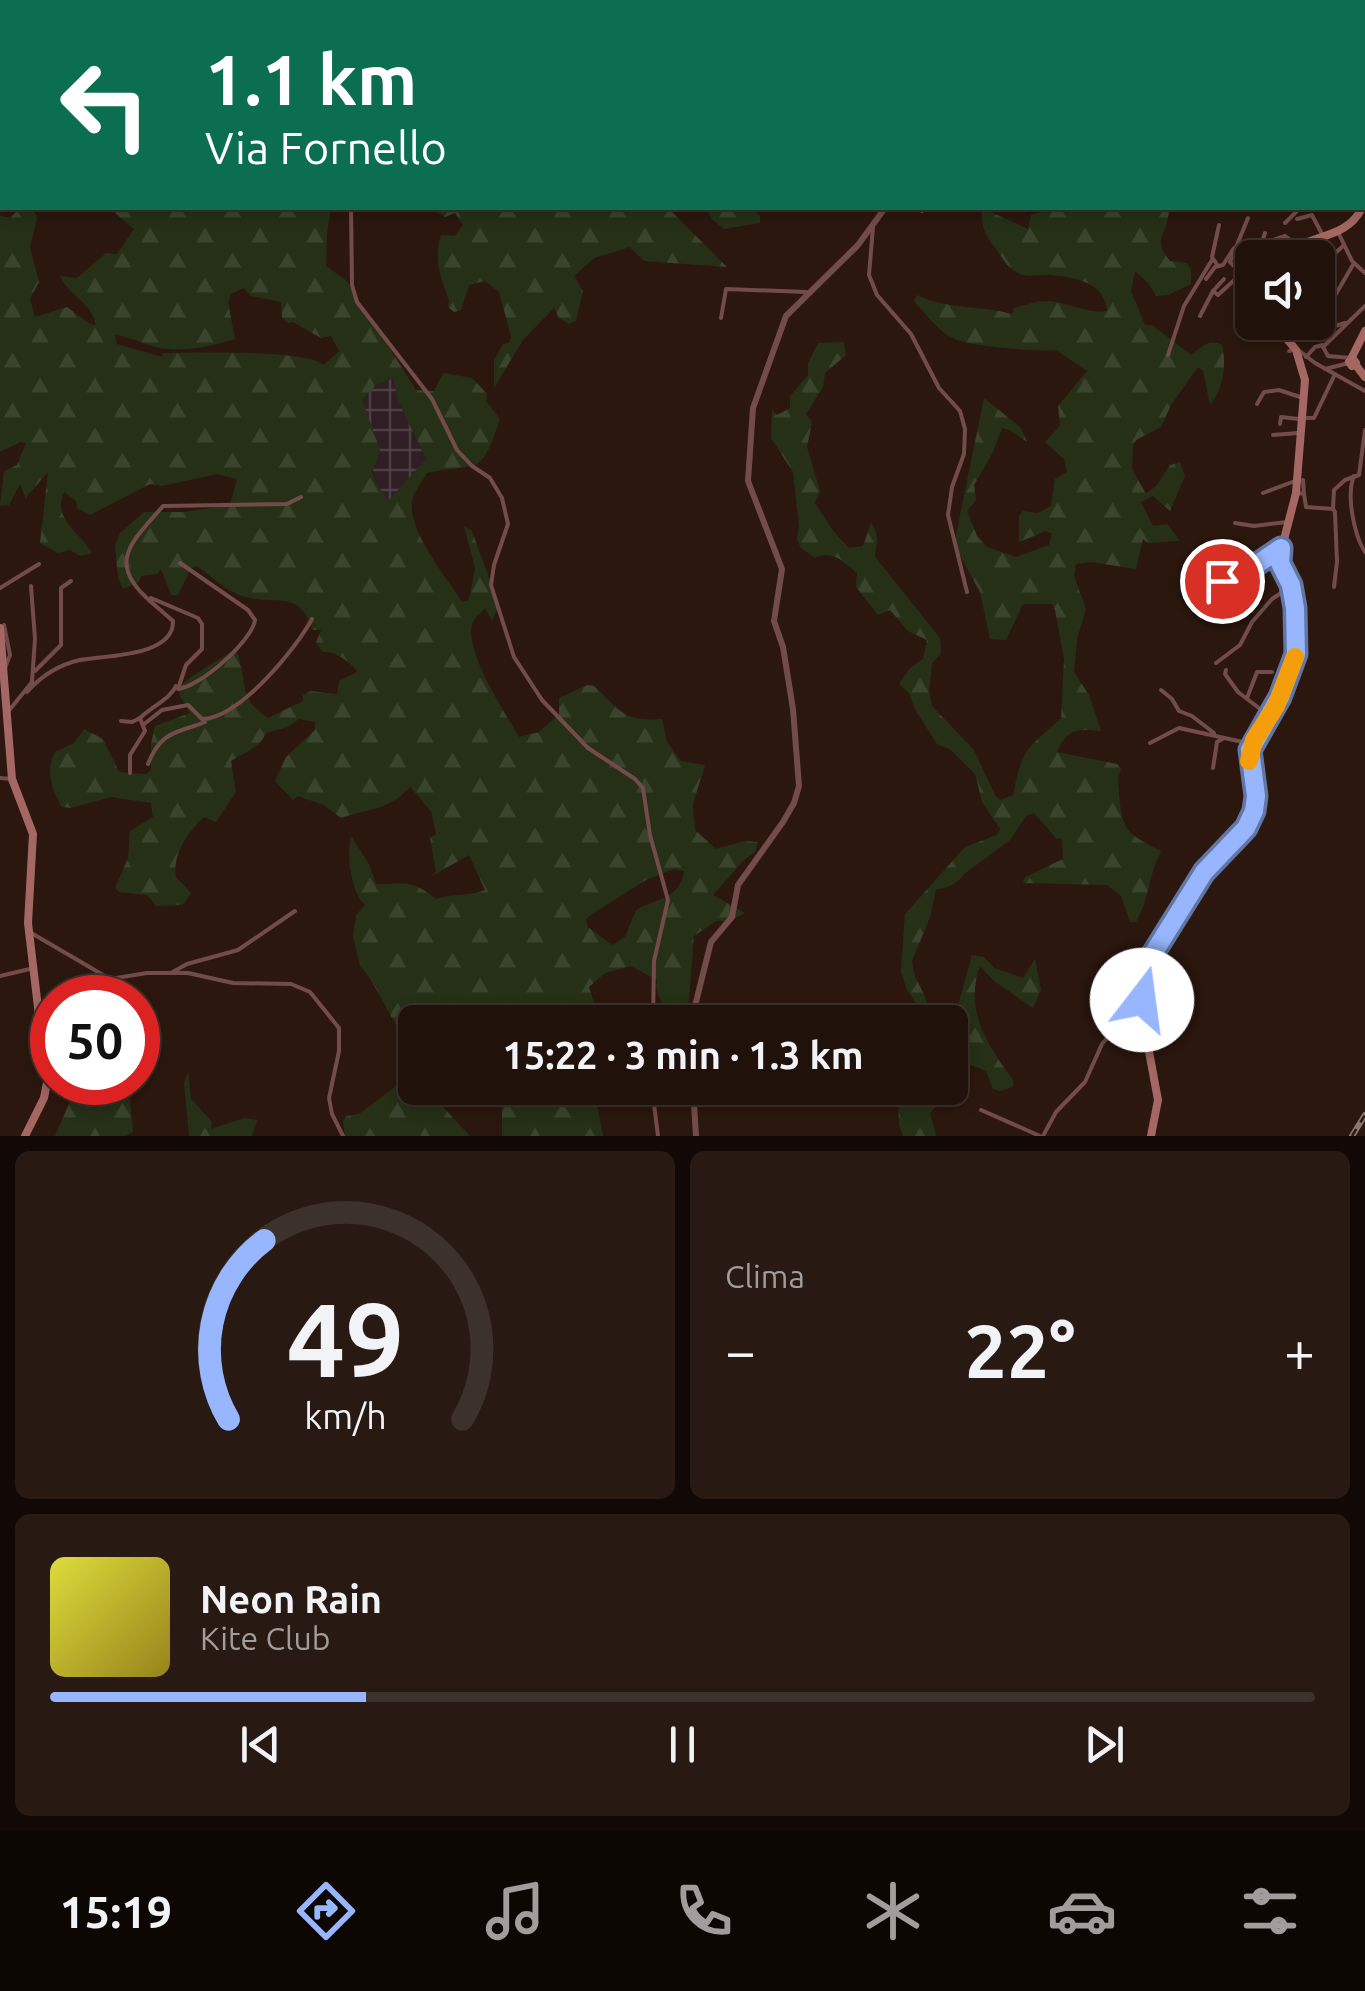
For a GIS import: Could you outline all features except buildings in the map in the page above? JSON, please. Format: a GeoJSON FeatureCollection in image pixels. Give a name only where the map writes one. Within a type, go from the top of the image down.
{"type":"FeatureCollection","features":[{"type":"Feature","properties":{"kind":"main road"},"geometry":{"type":"LineString","coordinates":[[1317,240],[1338,232],[1360,210]]}},
{"type":"Feature","properties":{"kind":"main road"},"geometry":{"type":"LineString","coordinates":[[1365,332],[1353,357],[1365,377]]}},
{"type":"Feature","properties":{"kind":"main road"},"geometry":{"type":"LineString","coordinates":[[1151,1136],[1158,1095],[1142,1019],[1150,960],[1199,879],[1251,819],[1256,796],[1249,758],[1252,744],[1270,716],[1296,654],[1297,622],[1288,579],[1280,563],[1288,522],[1299,493],[1298,434],[1305,380],[1304,359],[1286,340]]}},
{"type":"Feature","properties":{"kind":"main road"},"geometry":{"type":"LineString","coordinates":[[2,627],[12,780],[33,834],[28,931],[50,1070],[44,1098],[25,1136]]}},
{"type":"Feature","properties":{"kind":"street"},"geometry":{"type":"LineString","coordinates":[[350,210],[352,286],[357,302],[432,399],[457,450],[492,480],[505,506],[508,526],[494,566],[492,586],[514,657],[548,706],[593,752],[635,778],[644,791],[650,834],[668,900],[654,961],[653,1005]]}},
{"type":"Feature","properties":{"kind":"street"},"geometry":{"type":"LineString","coordinates":[[695,1005],[711,942],[732,918],[738,885],[775,834],[798,790],[799,755],[793,708],[784,651],[774,619],[782,568],[750,490],[748,474],[752,411],[769,370],[778,332],[789,312],[874,227],[884,210]]}},
{"type":"Feature","properties":{"kind":"street"},"geometry":{"type":"LineString","coordinates":[[1285,223],[1298,210]]}},
{"type":"Feature","properties":{"kind":"street"},"geometry":{"type":"LineString","coordinates":[[1297,219],[1311,214],[1324,238]]}},
{"type":"Feature","properties":{"kind":"street"},"geometry":{"type":"LineString","coordinates":[[1206,279],[1224,265],[1248,218]]}},
{"type":"Feature","properties":{"kind":"street"},"geometry":{"type":"LineString","coordinates":[[1168,354],[1184,306],[1212,260],[1219,224]]}},
{"type":"Feature","properties":{"kind":"street"},"geometry":{"type":"LineString","coordinates":[[874,227],[868,250],[869,274],[877,295],[911,334],[939,388],[960,411],[965,429],[965,445],[948,515],[967,592]]}},
{"type":"Feature","properties":{"kind":"street"},"geometry":{"type":"LineString","coordinates":[[1338,232],[1363,272]]}},
{"type":"Feature","properties":{"kind":"street"},"geometry":{"type":"LineString","coordinates":[[1265,233],[1265,240]]}},
{"type":"Feature","properties":{"kind":"street"},"geometry":{"type":"LineString","coordinates":[[1335,253],[1344,245]]}},
{"type":"Feature","properties":{"kind":"street"},"geometry":{"type":"LineString","coordinates":[[1234,248],[1230,264],[1235,268]]}},
{"type":"Feature","properties":{"kind":"street"},"geometry":{"type":"LineString","coordinates":[[1212,260],[1218,266]]}},
{"type":"Feature","properties":{"kind":"street"},"geometry":{"type":"LineString","coordinates":[[1335,296],[1354,263]]}},
{"type":"Feature","properties":{"kind":"street"},"geometry":{"type":"LineString","coordinates":[[1363,272],[1365,263]]}},
{"type":"Feature","properties":{"kind":"street"},"geometry":{"type":"LineString","coordinates":[[1200,316],[1224,279]]}},
{"type":"Feature","properties":{"kind":"street"},"geometry":{"type":"LineString","coordinates":[[1213,291],[1218,295],[1235,280]]}},
{"type":"Feature","properties":{"kind":"street"},"geometry":{"type":"LineString","coordinates":[[721,318],[726,289],[811,293]]}},
{"type":"Feature","properties":{"kind":"street"},"geometry":{"type":"LineString","coordinates":[[1365,306],[1304,359],[1365,391]]}},
{"type":"Feature","properties":{"kind":"street"},"geometry":{"type":"LineString","coordinates":[[1335,326],[1350,321]]}},
{"type":"Feature","properties":{"kind":"street"},"geometry":{"type":"LineString","coordinates":[[1323,345],[1328,356],[1353,357]]}},
{"type":"Feature","properties":{"kind":"street"},"geometry":{"type":"LineString","coordinates":[[1280,424],[1279,417],[1314,418],[1332,371],[1353,357]]}},
{"type":"Feature","properties":{"kind":"street"},"geometry":{"type":"LineString","coordinates":[[1257,404],[1264,392],[1274,390],[1304,398]]}},
{"type":"Feature","properties":{"kind":"street"},"geometry":{"type":"LineString","coordinates":[[1365,430],[1350,490],[1358,536],[1365,552]]}},
{"type":"Feature","properties":{"kind":"street"},"geometry":{"type":"LineString","coordinates":[[1273,435],[1298,434]]}},
{"type":"Feature","properties":{"kind":"street"},"geometry":{"type":"LineString","coordinates":[[1356,476],[1365,480]]}},
{"type":"Feature","properties":{"kind":"street"},"geometry":{"type":"LineString","coordinates":[[1334,587],[1338,562],[1333,491],[1356,476]]}},
{"type":"Feature","properties":{"kind":"street"},"geometry":{"type":"LineString","coordinates":[[1262,493],[1300,480]]}},
{"type":"Feature","properties":{"kind":"street"},"geometry":{"type":"LineString","coordinates":[[1299,493],[1306,507],[1332,509]]}},
{"type":"Feature","properties":{"kind":"street"},"geometry":{"type":"LineString","coordinates":[[7,712],[44,675],[81,660],[146,651],[174,628],[173,621],[130,581],[125,563],[130,545],[163,506],[287,504],[301,498]]}},
{"type":"Feature","properties":{"kind":"street"},"geometry":{"type":"LineString","coordinates":[[1235,524],[1288,522]]}},
{"type":"Feature","properties":{"kind":"street"},"geometry":{"type":"LineString","coordinates":[[1358,536],[1365,545]]}},
{"type":"Feature","properties":{"kind":"street"},"geometry":{"type":"LineString","coordinates":[[1209,577],[1210,564],[1217,562],[1223,566],[1223,582],[1229,584],[1281,548]]}},
{"type":"Feature","properties":{"kind":"street"},"geometry":{"type":"LineString","coordinates":[[178,682],[177,688],[183,689],[215,671],[255,624],[248,610],[180,563]]}},
{"type":"Feature","properties":{"kind":"street"},"geometry":{"type":"LineString","coordinates":[[0,588],[39,564]]}},
{"type":"Feature","properties":{"kind":"street"},"geometry":{"type":"LineString","coordinates":[[1216,663],[1240,644],[1251,623],[1272,599],[1288,588],[1288,579]]}},
{"type":"Feature","properties":{"kind":"street"},"geometry":{"type":"LineString","coordinates":[[32,676],[61,645],[61,589],[72,581]]}},
{"type":"Feature","properties":{"kind":"street"},"geometry":{"type":"LineString","coordinates":[[27,692],[35,636],[30,586]]}},
{"type":"Feature","properties":{"kind":"street"},"geometry":{"type":"LineString","coordinates":[[121,721],[140,718],[154,704],[171,696],[187,664],[202,649],[202,623],[198,618],[152,598],[150,601]]}},
{"type":"Feature","properties":{"kind":"street"},"geometry":{"type":"LineString","coordinates":[[1266,616],[1272,599]]}},
{"type":"Feature","properties":{"kind":"street"},"geometry":{"type":"LineString","coordinates":[[203,719],[219,716],[248,695],[292,652],[312,620]]}},
{"type":"Feature","properties":{"kind":"street"},"geometry":{"type":"LineString","coordinates":[[1226,670],[1237,692],[1270,716]]}},
{"type":"Feature","properties":{"kind":"street"},"geometry":{"type":"LineString","coordinates":[[1247,698],[1256,673],[1272,672]]}},
{"type":"Feature","properties":{"kind":"street"},"geometry":{"type":"LineString","coordinates":[[1162,690],[1177,709],[1217,734]]}},
{"type":"Feature","properties":{"kind":"street"},"geometry":{"type":"LineString","coordinates":[[142,725],[162,710],[188,705],[204,724],[170,733],[148,764]]}},
{"type":"Feature","properties":{"kind":"street"},"geometry":{"type":"LineString","coordinates":[[130,773],[129,757],[144,736],[140,718]]}},
{"type":"Feature","properties":{"kind":"street"},"geometry":{"type":"LineString","coordinates":[[1150,743],[1178,728],[1252,744]]}},
{"type":"Feature","properties":{"kind":"street"},"geometry":{"type":"LineString","coordinates":[[1213,768],[1217,742],[1228,737]]}},
{"type":"Feature","properties":{"kind":"street"},"geometry":{"type":"LineString","coordinates":[[0,778],[12,780]]}},
{"type":"Feature","properties":{"kind":"street"},"geometry":{"type":"LineString","coordinates":[[171,973],[186,964],[238,950],[295,911]]}},
{"type":"Feature","properties":{"kind":"street"},"geometry":{"type":"LineString","coordinates":[[28,931],[109,979],[199,974],[233,984],[291,984],[314,995],[339,1028],[340,1046],[329,1098],[343,1136]]}},
{"type":"Feature","properties":{"kind":"street"},"geometry":{"type":"LineString","coordinates":[[0,976],[34,968]]}},
{"type":"Feature","properties":{"kind":"street"},"geometry":{"type":"LineString","coordinates":[[982,1110],[1041,1136],[1086,1080],[1101,1046],[1134,1007],[1144,982]]}},
{"type":"Feature","properties":{"kind":"street"},"geometry":{"type":"LineString","coordinates":[[654,1105],[658,1136]]}},
{"type":"Feature","properties":{"kind":"street"},"geometry":{"type":"LineString","coordinates":[[694,1105],[696,1136]]}},
{"type":"Feature","properties":{"kind":"shaded area"},"geometry":{"type":"Polygon","coordinates":[[[394,378],[398,400],[426,459],[388,502],[375,481],[362,400],[376,385],[394,378]]]}},
{"type":"Feature","properties":{"kind":"green space"},"geometry":{"type":"Polygon","coordinates":[[[18,210],[34,210],[37,218],[30,247],[39,282],[30,299],[35,317],[67,307],[96,325],[89,310],[60,276],[77,278],[106,253],[117,254],[134,229],[106,210],[331,210],[326,266],[347,281],[416,390],[434,391],[443,373],[472,378],[487,394],[486,401],[500,419],[482,460],[468,467],[427,473],[413,498],[412,513],[422,540],[462,602],[469,600],[475,568],[464,526],[472,531],[499,605],[492,621],[485,608],[474,620],[473,645],[486,679],[519,737],[539,732],[559,714],[559,698],[587,685],[594,686],[630,716],[662,719],[667,742],[681,761],[705,765],[693,804],[695,830],[716,849],[744,841],[758,842],[755,852],[713,895],[745,913],[730,921],[716,921],[694,936],[687,1005],[663,1005],[657,980],[631,966],[605,973],[589,987],[595,1005],[398,1005],[398,1028],[360,966],[353,936],[356,915],[365,905],[351,873],[351,836],[369,864],[376,884],[414,885],[436,899],[485,890],[469,855],[432,876],[436,871],[430,838],[436,834],[431,811],[410,787],[386,805],[341,818],[324,805],[298,796],[293,800],[275,781],[286,757],[315,730],[315,722],[299,719],[288,727],[266,733],[256,746],[231,761],[236,792],[216,822],[204,817],[198,823],[179,852],[176,877],[191,893],[183,905],[156,906],[147,895],[119,892],[115,888],[128,858],[130,831],[153,817],[151,803],[111,797],[62,807],[51,780],[55,752],[74,743],[84,729],[103,739],[119,772],[146,774],[151,770],[155,726],[190,713],[179,687],[233,650],[238,654],[248,698],[268,718],[303,701],[303,695],[310,691],[337,694],[339,681],[357,672],[342,658],[322,652],[316,642],[321,630],[312,630],[307,617],[294,604],[239,595],[197,566],[191,568],[178,595],[171,595],[161,569],[157,574],[141,576],[139,582],[123,589],[115,546],[120,533],[144,512],[184,512],[230,505],[237,479],[218,474],[162,486],[150,484],[90,515],[77,508],[76,501],[64,492],[64,518],[92,553],[80,556],[70,550],[58,553],[40,543],[48,472],[27,496],[24,506],[26,499],[20,484],[9,505],[0,506],[4,471],[17,465],[26,443],[0,452],[0,216],[10,218],[18,210]],[[244,288],[231,294],[228,302],[235,339],[202,347],[168,349],[115,335],[117,344],[162,357],[163,353],[273,354],[324,365],[339,351],[331,336],[321,338],[288,323],[282,317],[281,302],[251,296],[244,288]],[[393,378],[376,385],[362,400],[380,450],[372,472],[388,501],[426,459],[398,400],[393,378]],[[674,869],[646,880],[592,914],[586,919],[588,927],[612,945],[625,937],[636,910],[678,888],[684,871],[674,869]]]}},
{"type":"Feature","properties":{"kind":"green space"},"geometry":{"type":"Polygon","coordinates":[[[434,210],[670,210],[727,267],[644,261],[630,247],[594,258],[574,276],[583,291],[576,321],[569,324],[559,318],[554,308],[523,340],[494,388],[494,360],[511,336],[499,292],[485,281],[469,285],[461,310],[454,312],[448,307],[439,268],[439,244],[441,235],[455,236],[463,225],[455,213],[445,217],[434,210]]]}},
{"type":"Feature","properties":{"kind":"green space"},"geometry":{"type":"Polygon","coordinates":[[[707,210],[754,210],[760,223],[724,229],[707,210]]]}},
{"type":"Feature","properties":{"kind":"green space"},"geometry":{"type":"Polygon","coordinates":[[[982,210],[1028,229],[1031,215],[1048,210],[1169,210],[1161,246],[1170,261],[1187,263],[1191,284],[1156,296],[1135,271],[1131,291],[1145,325],[1152,325],[1191,355],[1209,343],[1222,345],[1224,368],[1221,385],[1210,405],[1203,371],[1198,367],[1171,405],[1161,427],[1136,440],[1133,446],[1132,469],[1146,494],[1170,465],[1180,462],[1185,476],[1170,511],[1153,496],[1141,502],[1153,526],[1167,524],[1180,541],[1148,543],[1143,539],[1136,569],[1091,562],[1076,564],[1074,576],[1086,609],[1077,639],[1074,672],[1089,695],[1101,731],[1073,732],[1057,752],[1117,764],[1121,769],[1119,794],[1125,824],[1134,836],[1161,851],[1140,914],[1136,922],[1130,922],[1121,896],[1107,885],[1023,883],[1025,877],[1063,859],[1062,839],[1056,838],[1034,813],[1026,816],[1010,840],[955,883],[936,889],[930,917],[912,961],[927,1005],[918,1005],[901,972],[905,914],[965,847],[997,835],[1000,829],[982,802],[975,774],[951,750],[937,744],[909,693],[899,684],[910,668],[923,659],[927,640],[908,631],[890,610],[878,615],[856,587],[857,573],[843,561],[827,555],[815,558],[801,548],[797,540],[793,472],[771,438],[772,410],[777,415],[790,408],[790,396],[808,375],[808,363],[818,343],[844,342],[846,355],[825,373],[823,387],[806,414],[812,422],[807,447],[820,491],[815,503],[849,548],[863,546],[871,523],[874,527],[875,557],[940,638],[941,653],[932,663],[932,706],[974,750],[995,795],[1000,800],[1013,795],[1028,750],[1061,718],[1064,659],[1055,610],[1052,604],[1023,604],[1006,640],[990,639],[980,592],[954,545],[984,398],[1021,428],[1027,442],[1002,428],[974,485],[976,500],[967,511],[977,536],[987,547],[1016,557],[1049,545],[1052,534],[1046,531],[1019,542],[1019,516],[1023,511],[1038,513],[1051,506],[1055,479],[1067,472],[1064,459],[1045,442],[1060,426],[1058,406],[1087,371],[1056,350],[1004,348],[955,339],[914,301],[917,295],[940,303],[1012,314],[1014,308],[1048,301],[1107,311],[1101,294],[1088,283],[1015,272],[987,236],[982,210]]]}},
{"type":"Feature","properties":{"kind":"green space"},"geometry":{"type":"Polygon","coordinates":[[[972,955],[984,957],[994,968],[1023,978],[1035,959],[1041,990],[1033,1008],[994,981],[980,966],[976,982],[981,1026],[1013,1080],[1013,1087],[993,1089],[986,1071],[968,1067],[968,1005],[958,1005],[972,955]]]}},
{"type":"Feature","properties":{"kind":"green space"},"geometry":{"type":"Polygon","coordinates":[[[188,1072],[191,1099],[212,1122],[211,1129],[245,1118],[257,1120],[252,1136],[189,1136],[184,1083],[188,1072]]]}},
{"type":"Feature","properties":{"kind":"green space"},"geometry":{"type":"Polygon","coordinates":[[[398,1085],[398,1105],[441,1105],[470,1136],[345,1136],[346,1116],[359,1114],[398,1085]]]}},
{"type":"Feature","properties":{"kind":"green space"},"geometry":{"type":"Polygon","coordinates":[[[68,1105],[130,1105],[133,1132],[125,1136],[55,1136],[68,1105]]]}},
{"type":"Feature","properties":{"kind":"green space"},"geometry":{"type":"Polygon","coordinates":[[[502,1105],[597,1105],[603,1136],[502,1136],[502,1105]]]}},
{"type":"Feature","properties":{"kind":"green space"},"geometry":{"type":"Polygon","coordinates":[[[898,1105],[942,1105],[930,1114],[936,1136],[903,1136],[898,1105]]]}},
{"type":"Feature","properties":{"kind":"railway"},"geometry":{"type":"LineString","coordinates":[[1352,1136],[1365,1115]]}},
{"type":"Feature","properties":{"kind":"slow traffic"},"geometry":{"type":"LineString","coordinates":[[1249,761],[1254,740],[1276,706],[1295,657]]}},
{"type":"Feature","properties":{"kind":"route"},"geometry":{"type":"LineString","coordinates":[[1142,1000],[1151,957],[1204,872],[1242,833],[1252,816],[1256,796],[1250,750],[1276,706],[1294,662],[1297,622],[1291,585],[1280,563],[1281,548],[1231,582],[1222,581]]}}]}
